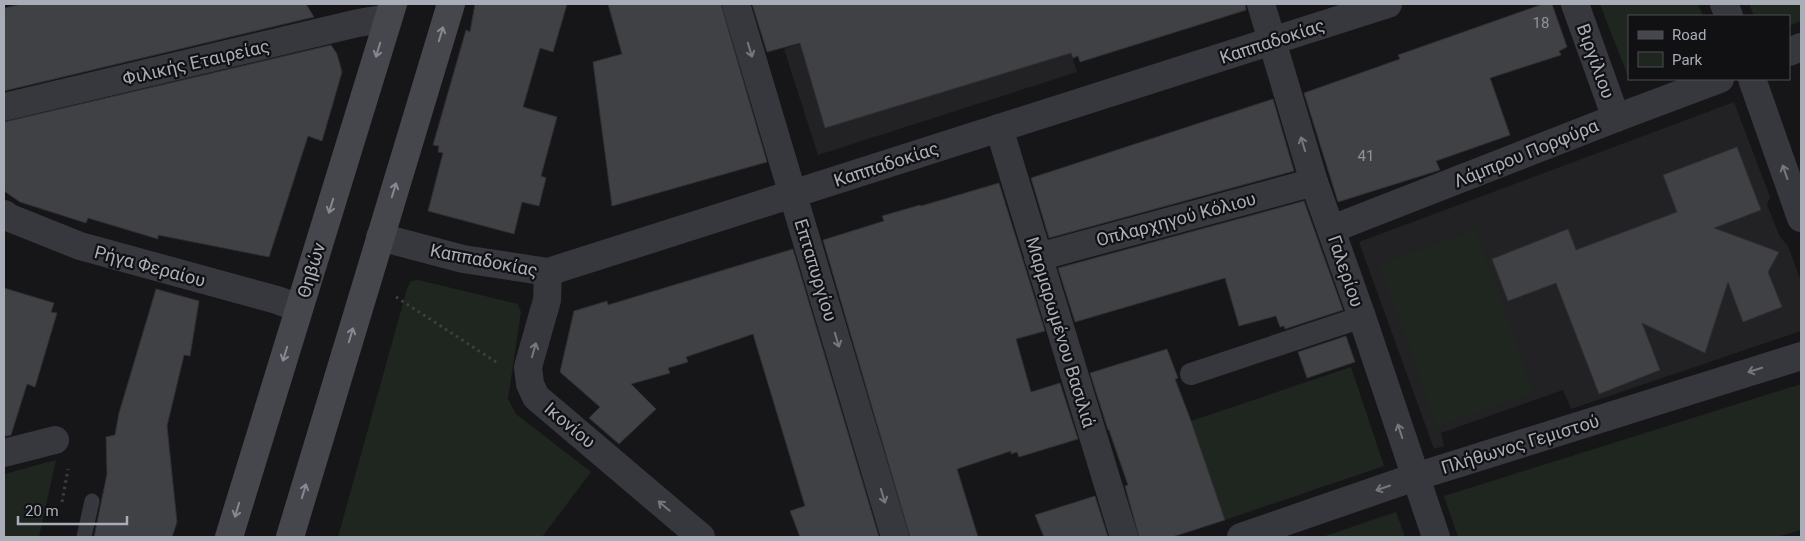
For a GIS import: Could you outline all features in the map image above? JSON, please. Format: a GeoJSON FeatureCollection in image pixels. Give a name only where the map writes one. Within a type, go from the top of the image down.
{"type":"FeatureCollection","features":[{"type":"Feature","properties":{"kind":"main road"},"geometry":{"type":"LineString","coordinates":[[290,537],[450,4]]}},
{"type":"Feature","properties":{"kind":"main road","name":"Θηβών"},"geometry":{"type":"LineString","coordinates":[[229,537],[390,11]]}},
{"type":"Feature","properties":{"kind":"street","name":"Επταπυργίου"},"geometry":{"type":"LineString","coordinates":[[736,4],[896,537]]}},
{"type":"Feature","properties":{"kind":"street","name":"Γαλερίου"},"geometry":{"type":"LineString","coordinates":[[1261,4],[1314,182],[1332,229],[1436,537]]}},
{"type":"Feature","properties":{"kind":"street","name":"Καππαδοκίας"},"geometry":{"type":"LineString","coordinates":[[380,237],[463,259],[548,272],[1388,4]]}},
{"type":"Feature","properties":{"kind":"street","name":"Βιργίλιου"},"geometry":{"type":"LineString","coordinates":[[1575,4],[1616,118]]}},
{"type":"Feature","properties":{"kind":"street","name":"Φιλικής Εταιρείας"},"geometry":{"type":"LineString","coordinates":[[4,107],[349,26],[390,11]]}},
{"type":"Feature","properties":{"kind":"street","name":"Λάμπρου Πορφύρα"},"geometry":{"type":"LineString","coordinates":[[1332,229],[1717,80]]}},
{"type":"Feature","properties":{"kind":"street"},"geometry":{"type":"LineString","coordinates":[[1752,80],[1801,218]]}},
{"type":"Feature","properties":{"kind":"street","name":"Μαρμαρωμένου Βασιλιά"},"geometry":{"type":"LineString","coordinates":[[999,128],[1124,537]]}},
{"type":"Feature","properties":{"kind":"street","name":"Οπλαρχηγού Κόλιου"},"geometry":{"type":"LineString","coordinates":[[1038,257],[1314,182]]}},
{"type":"Feature","properties":{"kind":"street","name":"Ρήγα Φεραίου"},"geometry":{"type":"LineString","coordinates":[[4,214],[80,246],[300,308]]}},
{"type":"Feature","properties":{"kind":"street"},"geometry":{"type":"LineString","coordinates":[[530,384],[528,368],[547,300],[548,272]]}},
{"type":"Feature","properties":{"kind":"street"},"geometry":{"type":"LineString","coordinates":[[1191,374],[1362,318]]}},
{"type":"Feature","properties":{"kind":"street","name":"Πλήθωνος Γεμιστού"},"geometry":{"type":"LineString","coordinates":[[1241,537],[1415,477],[1801,356]]}},
{"type":"Feature","properties":{"kind":"street","name":"Ικονίου"},"geometry":{"type":"LineString","coordinates":[[530,384],[536,397],[702,537]]}},
{"type":"Feature","properties":{"kind":"street"},"geometry":{"type":"LineString","coordinates":[[4,453],[56,440]]}},
{"type":"Feature","properties":{"kind":"lane"},"geometry":{"type":"LineString","coordinates":[[84,537],[92,501]]}},
{"type":"Feature","properties":{"kind":"path"},"geometry":{"type":"LineString","coordinates":[[368,278],[530,384]]}},
{"type":"Feature","properties":{"kind":"path"},"geometry":{"type":"LineString","coordinates":[[56,440],[63,450],[68,469],[61,508]]}},
{"type":"Feature","properties":{"kind":"shaded area"},"geometry":{"type":"Polygon","coordinates":[[[857,4],[1056,4],[1077,72],[818,155],[784,49],[863,23],[857,4]]]}},
{"type":"Feature","properties":{"kind":"shaded area"},"geometry":{"type":"Polygon","coordinates":[[[1734,102],[1770,197],[1767,205],[1780,237],[1788,246],[1801,281],[1801,331],[1571,409],[1563,390],[1441,433],[1444,446],[1434,449],[1359,242],[1734,102]]]}},
{"type":"Feature","properties":{"kind":"green space"},"geometry":{"type":"Polygon","coordinates":[[[1600,4],[1698,4],[1703,15],[1628,15],[1628,76],[1600,4]]]}},
{"type":"Feature","properties":{"kind":"green space"},"geometry":{"type":"Polygon","coordinates":[[[1749,4],[1801,4],[1801,21],[1790,26],[1790,15],[1754,15],[1749,4]]]}},
{"type":"Feature","properties":{"kind":"green space"},"geometry":{"type":"Polygon","coordinates":[[[1476,230],[1534,393],[1437,427],[1379,264],[1476,230]]]}},
{"type":"Feature","properties":{"kind":"green space"},"geometry":{"type":"Polygon","coordinates":[[[418,280],[518,304],[521,312],[508,399],[516,414],[591,472],[542,537],[338,537],[407,289],[411,281],[418,280]]]}},
{"type":"Feature","properties":{"kind":"green space"},"geometry":{"type":"Polygon","coordinates":[[[1351,367],[1384,466],[1225,520],[1191,421],[1351,367]]]}},
{"type":"Feature","properties":{"kind":"green space"},"geometry":{"type":"Polygon","coordinates":[[[1801,384],[1801,530],[1777,537],[1458,537],[1444,496],[1801,384]]]}},
{"type":"Feature","properties":{"kind":"green space"},"geometry":{"type":"Polygon","coordinates":[[[56,460],[39,537],[4,537],[4,474],[56,460]]]}},
{"type":"Feature","properties":{"kind":"green space"},"geometry":{"type":"Polygon","coordinates":[[[1396,512],[1405,537],[1322,537],[1396,512]]]}},
{"type":"Feature","properties":{"kind":"building"},"geometry":{"type":"Polygon","coordinates":[[[22,4],[306,4],[314,17],[4,91],[4,8],[22,4]]]}},
{"type":"Feature","properties":{"kind":"building"},"geometry":{"type":"Polygon","coordinates":[[[475,4],[567,4],[553,52],[540,48],[523,107],[557,117],[541,176],[546,178],[539,206],[522,202],[514,234],[428,211],[443,153],[438,152],[439,146],[433,145],[466,30],[470,32],[475,4]]]}},
{"type":"Feature","properties":{"kind":"building"},"geometry":{"type":"Polygon","coordinates":[[[608,4],[721,4],[767,162],[612,206],[593,62],[622,54],[608,4]]]}},
{"type":"Feature","properties":{"kind":"building"},"geometry":{"type":"Polygon","coordinates":[[[752,4],[1245,4],[1246,10],[1080,62],[1078,56],[1073,58],[1071,53],[825,128],[800,43],[767,52],[752,4]]]}},
{"type":"Feature","properties":{"kind":"building"},"geometry":{"type":"Polygon","coordinates":[[[1543,4],[1552,4],[1567,47],[1559,51],[1561,55],[1490,78],[1510,135],[1436,161],[1440,170],[1338,202],[1304,93],[1400,59],[1398,55],[1543,4]]]}},
{"type":"Feature","properties":{"kind":"building"},"geometry":{"type":"Polygon","coordinates":[[[331,45],[337,54],[342,72],[322,141],[308,136],[269,257],[158,235],[158,239],[88,218],[86,223],[20,202],[4,191],[4,122],[331,45]]]}},
{"type":"Feature","properties":{"kind":"building"},"geometry":{"type":"Polygon","coordinates":[[[1273,99],[1294,171],[1049,238],[1031,178],[1273,99]]]}},
{"type":"Feature","properties":{"kind":"building"},"geometry":{"type":"Polygon","coordinates":[[[1737,147],[1761,210],[1714,228],[1779,252],[1768,272],[1782,307],[1743,322],[1728,282],[1705,353],[1642,323],[1660,370],[1599,394],[1556,283],[1508,301],[1492,259],[1568,229],[1576,250],[1677,212],[1663,175],[1737,147]]]}},
{"type":"Feature","properties":{"kind":"building"},"geometry":{"type":"Polygon","coordinates":[[[999,183],[1045,331],[1016,339],[1031,392],[1060,383],[1078,439],[1019,457],[1017,452],[1011,454],[1011,451],[957,469],[978,537],[910,537],[823,240],[884,221],[882,216],[999,183]]]}},
{"type":"Feature","properties":{"kind":"building"},"geometry":{"type":"Polygon","coordinates":[[[1304,201],[1343,310],[1285,329],[1284,326],[1280,327],[1276,316],[1239,326],[1225,278],[1075,322],[1058,268],[1304,201]]]}},
{"type":"Feature","properties":{"kind":"building"},"geometry":{"type":"Polygon","coordinates":[[[793,249],[879,537],[800,537],[790,511],[805,506],[753,334],[686,357],[688,362],[668,368],[670,373],[631,384],[656,409],[619,444],[589,418],[600,407],[560,372],[574,311],[607,301],[608,305],[793,249]]]}},
{"type":"Feature","properties":{"kind":"building"},"geometry":{"type":"Polygon","coordinates":[[[4,288],[54,303],[51,312],[57,313],[35,387],[27,384],[11,435],[7,436],[4,436],[4,288]]]}},
{"type":"Feature","properties":{"kind":"building"},"geometry":{"type":"Polygon","coordinates":[[[156,289],[199,301],[190,356],[184,355],[167,426],[177,522],[172,537],[94,537],[107,474],[106,437],[115,435],[119,413],[156,289]]]}},
{"type":"Feature","properties":{"kind":"building"},"geometry":{"type":"Polygon","coordinates":[[[1346,336],[1355,362],[1307,378],[1298,352],[1346,336]]]}},
{"type":"Feature","properties":{"kind":"building"},"geometry":{"type":"Polygon","coordinates":[[[1167,349],[1178,378],[1175,379],[1225,520],[1172,537],[1139,537],[1125,486],[1128,485],[1090,373],[1167,349]]]}},
{"type":"Feature","properties":{"kind":"building"},"geometry":{"type":"Polygon","coordinates":[[[1095,496],[1108,537],[1044,537],[1035,515],[1095,496]]]}}]}
